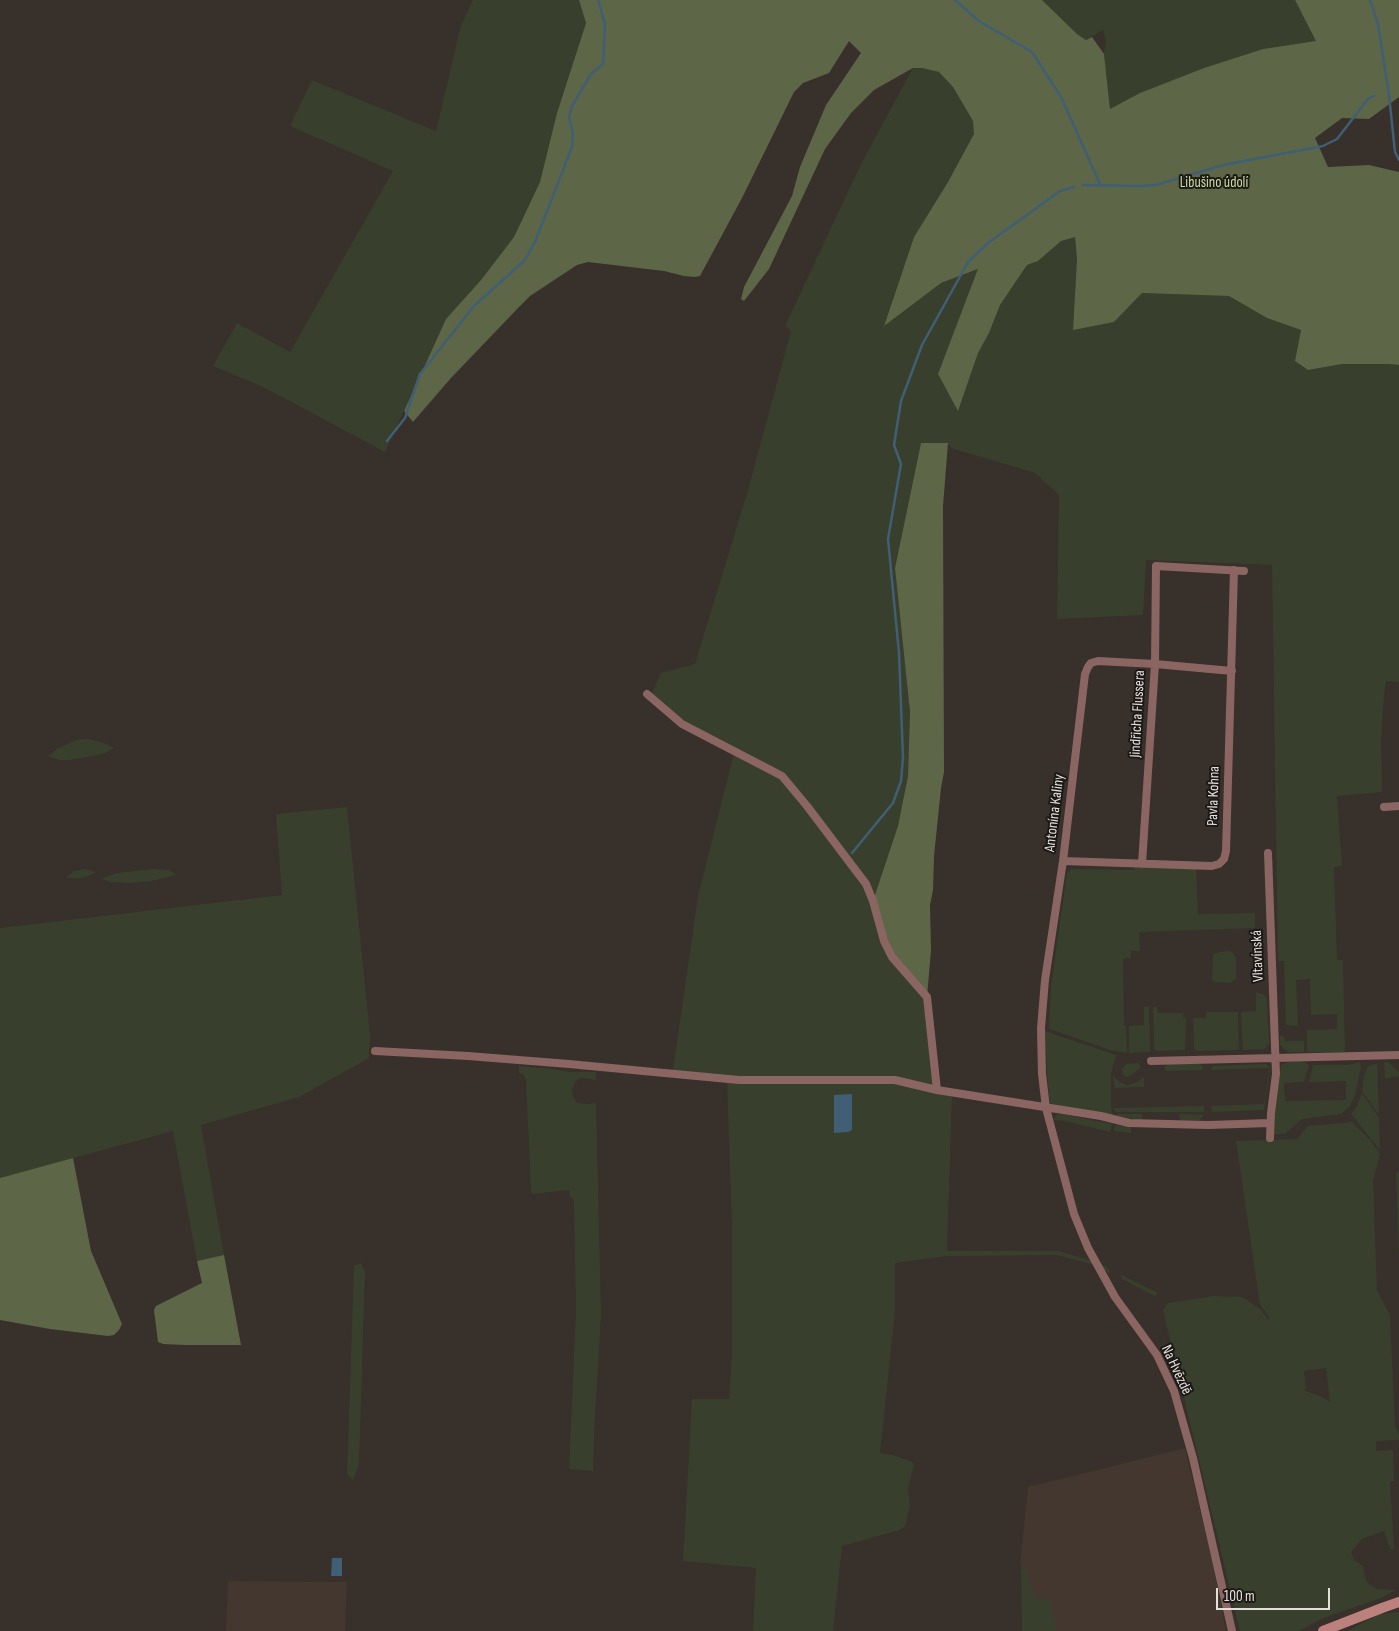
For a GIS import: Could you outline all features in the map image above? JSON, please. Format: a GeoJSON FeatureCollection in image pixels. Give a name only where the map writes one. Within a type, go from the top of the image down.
{"type":"FeatureCollection","features":[{"type":"Feature","properties":{"kind":"street","name":"Jindřicha Flussera"},"geometry":{"type":"LineString","coordinates":[[1142,864],[1154,664],[1152,565],[1244,571]]}},
{"type":"Feature","properties":{"kind":"street","name":"Pavla Kohna"},"geometry":{"type":"LineString","coordinates":[[1063,861],[1212,866],[1219,864],[1224,859],[1226,851],[1234,570]]}},
{"type":"Feature","properties":{"kind":"street","name":"Antonína Kaliny"},"geometry":{"type":"LineString","coordinates":[[1046,1108],[1042,1074],[1041,1028],[1045,980],[1063,861],[1085,674],[1091,663],[1098,661],[1232,671]]}},
{"type":"Feature","properties":{"kind":"street"},"geometry":{"type":"LineString","coordinates":[[647,694],[682,724],[782,776],[866,884],[873,901],[884,941],[892,957],[927,997],[936,1090]]}},
{"type":"Feature","properties":{"kind":"street"},"geometry":{"type":"LineString","coordinates":[[1384,807],[1399,806]]}},
{"type":"Feature","properties":{"kind":"street","name":"Vltavínská"},"geometry":{"type":"LineString","coordinates":[[1268,853],[1276,1074],[1270,1138]]}},
{"type":"Feature","properties":{"kind":"street"},"geometry":{"type":"LineString","coordinates":[[375,1051],[550,1062],[738,1080],[894,1080],[936,1090],[1101,1116],[1129,1123],[1270,1123]]}},
{"type":"Feature","properties":{"kind":"street"},"geometry":{"type":"LineString","coordinates":[[1152,1061],[1399,1056]]}},
{"type":"Feature","properties":{"kind":"street","name":"Na Hvězdě"},"geometry":{"type":"LineString","coordinates":[[1046,1108],[1074,1214],[1088,1248],[1115,1297],[1157,1355],[1174,1391],[1195,1468],[1232,1631]]}},
{"type":"Feature","properties":{"kind":"street"},"geometry":{"type":"LineString","coordinates":[[1324,1631],[1399,1602]]}},
{"type":"Feature","properties":{"kind":"shaded area"},"geometry":{"type":"Polygon","coordinates":[[[1185,1448],[1212,1560],[1226,1631],[1045,1631],[1020,1565],[1028,1487],[1185,1448]]]}},
{"type":"Feature","properties":{"kind":"shaded area"},"geometry":{"type":"Polygon","coordinates":[[[228,1581],[347,1582],[345,1631],[226,1631],[228,1581]]]}},
{"type":"Feature","properties":{"kind":"green space"},"geometry":{"type":"Polygon","coordinates":[[[473,0],[579,0],[586,23],[557,113],[540,182],[514,237],[481,280],[446,319],[385,452],[265,388],[213,366],[237,323],[290,352],[393,171],[290,126],[312,80],[436,131],[461,25],[473,0]]]}},
{"type":"Feature","properties":{"kind":"green space","name":"Libušino údolí"},"geometry":{"type":"Polygon","coordinates":[[[579,0],[1042,0],[1077,34],[1086,40],[1092,37],[1104,54],[1110,109],[1140,93],[1204,68],[1263,49],[1316,41],[1295,0],[1399,0],[1399,97],[1369,119],[1342,118],[1315,138],[1328,167],[1369,165],[1399,172],[1399,365],[1342,364],[1308,370],[1295,361],[1301,330],[1267,318],[1229,296],[1142,293],[1114,322],[1073,330],[1077,259],[1075,237],[1061,241],[1038,261],[1027,265],[1000,305],[989,333],[978,353],[958,411],[938,374],[978,269],[941,283],[884,326],[914,237],[948,182],[974,134],[973,121],[953,87],[939,72],[922,68],[913,68],[874,90],[851,113],[825,149],[769,269],[744,301],[741,299],[744,287],[792,196],[800,167],[826,105],[861,53],[849,41],[829,73],[803,83],[794,92],[742,198],[700,276],[684,276],[664,271],[588,262],[577,265],[530,296],[451,378],[413,422],[404,411],[446,319],[481,280],[514,237],[540,182],[557,113],[586,23],[579,0]]]}},
{"type":"Feature","properties":{"kind":"green space"},"geometry":{"type":"Polygon","coordinates":[[[1042,0],[1295,0],[1317,41],[1263,49],[1204,68],[1140,93],[1110,110],[1104,54],[1106,41],[1103,30],[1086,40],[1077,34],[1042,0]]]}},
{"type":"Feature","properties":{"kind":"green space"},"geometry":{"type":"Polygon","coordinates":[[[913,68],[939,72],[953,87],[973,121],[975,134],[914,237],[884,325],[941,283],[979,269],[938,374],[958,410],[978,353],[989,333],[1000,305],[1027,265],[1038,261],[1061,241],[1075,236],[1077,259],[1073,329],[1114,322],[1142,293],[1229,296],[1267,318],[1301,330],[1295,361],[1308,370],[1342,364],[1399,365],[1399,682],[1386,681],[1381,740],[1382,792],[1337,796],[1342,866],[1334,867],[1337,960],[1343,960],[1345,1052],[1307,1052],[1307,1030],[1337,1029],[1337,1014],[1311,1015],[1310,979],[1296,980],[1298,1026],[1286,1025],[1284,961],[1278,961],[1272,565],[1146,560],[1143,615],[1057,619],[1059,495],[1035,473],[951,448],[948,443],[921,443],[895,568],[910,712],[908,776],[898,826],[927,997],[937,1090],[952,1093],[947,1251],[1058,1251],[1107,1267],[1111,1274],[1095,1265],[1057,1255],[947,1256],[895,1263],[895,1312],[880,1453],[893,1455],[914,1464],[908,1488],[910,1506],[905,1526],[900,1530],[842,1546],[833,1631],[753,1631],[756,1568],[683,1561],[692,1399],[729,1399],[732,1356],[732,1225],[727,1079],[673,1070],[698,896],[734,753],[682,724],[651,695],[661,673],[695,664],[748,490],[791,331],[785,326],[861,164],[913,68]]]}},
{"type":"Feature","properties":{"kind":"green space"},"geometry":{"type":"Polygon","coordinates":[[[921,443],[948,443],[943,506],[944,772],[930,905],[931,950],[927,997],[892,957],[873,901],[898,826],[908,776],[910,712],[895,568],[921,443]]]}},
{"type":"Feature","properties":{"kind":"green space"},"geometry":{"type":"Polygon","coordinates":[[[88,739],[114,748],[106,753],[69,760],[60,760],[48,756],[57,749],[76,740],[88,739]]]}},
{"type":"Feature","properties":{"kind":"green space"},"geometry":{"type":"Polygon","coordinates":[[[347,807],[370,1035],[369,1058],[299,1097],[201,1125],[224,1255],[197,1261],[173,1131],[0,1178],[0,928],[282,895],[276,814],[347,807]]]}},
{"type":"Feature","properties":{"kind":"green space"},"geometry":{"type":"Polygon","coordinates":[[[1134,867],[1196,869],[1198,914],[1255,913],[1255,928],[1139,932],[1140,951],[1131,951],[1131,958],[1123,959],[1124,1026],[1126,1026],[1127,1053],[1110,1050],[1050,1029],[1049,1024],[1051,986],[1067,873],[1072,869],[1134,870],[1134,867]]]}},
{"type":"Feature","properties":{"kind":"green space"},"geometry":{"type":"Polygon","coordinates":[[[85,869],[95,872],[82,878],[66,878],[74,871],[85,869]]]}},
{"type":"Feature","properties":{"kind":"green space"},"geometry":{"type":"Polygon","coordinates":[[[153,869],[169,870],[177,875],[131,883],[111,882],[101,879],[117,873],[153,869]]]}},
{"type":"Feature","properties":{"kind":"green space"},"geometry":{"type":"Polygon","coordinates":[[[1228,951],[1232,952],[1236,958],[1236,979],[1230,983],[1214,982],[1212,979],[1213,955],[1228,951]]]}},
{"type":"Feature","properties":{"kind":"green space"},"geometry":{"type":"Polygon","coordinates":[[[1256,992],[1263,994],[1267,998],[1269,1043],[1263,1049],[1243,1050],[1241,1012],[1256,1011],[1256,992]]]}},
{"type":"Feature","properties":{"kind":"green space"},"geometry":{"type":"Polygon","coordinates":[[[1144,1007],[1149,1007],[1150,1052],[1129,1053],[1129,1026],[1144,1025],[1144,1007]]]}},
{"type":"Feature","properties":{"kind":"green space"},"geometry":{"type":"Polygon","coordinates":[[[1153,1007],[1157,1007],[1158,1013],[1183,1013],[1183,1018],[1186,1018],[1185,1050],[1155,1051],[1153,1007]]]}},
{"type":"Feature","properties":{"kind":"green space"},"geometry":{"type":"Polygon","coordinates":[[[1206,1012],[1238,1012],[1239,1050],[1197,1051],[1194,1049],[1193,1018],[1206,1018],[1206,1012]]]}},
{"type":"Feature","properties":{"kind":"green space"},"geometry":{"type":"Polygon","coordinates":[[[1045,1031],[1116,1055],[1111,1074],[1111,1107],[1113,1116],[1051,1103],[1045,1031]]]}},
{"type":"Feature","properties":{"kind":"green space"},"geometry":{"type":"Polygon","coordinates":[[[1280,1036],[1284,1036],[1285,1041],[1304,1041],[1304,1052],[1288,1052],[1280,1045],[1280,1036]]]}},
{"type":"Feature","properties":{"kind":"green space"},"geometry":{"type":"Polygon","coordinates":[[[1302,1061],[1309,1065],[1304,1082],[1284,1083],[1285,1101],[1346,1100],[1346,1081],[1309,1082],[1313,1065],[1348,1065],[1360,1062],[1361,1067],[1355,1095],[1350,1106],[1341,1114],[1302,1119],[1286,1133],[1274,1135],[1281,1065],[1288,1062],[1302,1061]]]}},
{"type":"Feature","properties":{"kind":"green space"},"geometry":{"type":"Polygon","coordinates":[[[1384,1062],[1388,1062],[1399,1072],[1399,1077],[1385,1078],[1384,1062]]]}},
{"type":"Feature","properties":{"kind":"green space"},"geometry":{"type":"Polygon","coordinates":[[[1138,1063],[1140,1068],[1132,1075],[1127,1077],[1122,1074],[1122,1069],[1126,1064],[1138,1063]]]}},
{"type":"Feature","properties":{"kind":"green space"},"geometry":{"type":"Polygon","coordinates":[[[1198,1063],[1202,1065],[1203,1070],[1166,1071],[1165,1069],[1167,1064],[1198,1063]]]}},
{"type":"Feature","properties":{"kind":"green space"},"geometry":{"type":"Polygon","coordinates":[[[1377,1063],[1379,1115],[1362,1091],[1364,1076],[1368,1066],[1377,1063]]]}},
{"type":"Feature","properties":{"kind":"green space"},"geometry":{"type":"Polygon","coordinates":[[[1266,1064],[1270,1068],[1264,1110],[1212,1112],[1211,1106],[1264,1104],[1269,1069],[1211,1070],[1212,1066],[1266,1064]]]}},
{"type":"Feature","properties":{"kind":"green space"},"geometry":{"type":"Polygon","coordinates":[[[519,1066],[569,1072],[596,1072],[596,1080],[581,1078],[576,1081],[572,1089],[573,1097],[577,1103],[596,1103],[601,1315],[593,1471],[569,1469],[576,1312],[574,1200],[570,1197],[569,1190],[532,1194],[526,1080],[523,1074],[519,1073],[519,1066]]]}},
{"type":"Feature","properties":{"kind":"green space"},"geometry":{"type":"Polygon","coordinates":[[[1113,1075],[1118,1081],[1127,1085],[1136,1083],[1144,1077],[1144,1087],[1115,1088],[1113,1075]]]}},
{"type":"Feature","properties":{"kind":"green space"},"geometry":{"type":"Polygon","coordinates":[[[1362,1093],[1379,1118],[1380,1150],[1351,1114],[1357,1106],[1362,1093]]]}},
{"type":"Feature","properties":{"kind":"green space"},"geometry":{"type":"Polygon","coordinates":[[[1204,1106],[1204,1112],[1115,1112],[1114,1108],[1204,1106]]]}},
{"type":"Feature","properties":{"kind":"green space"},"geometry":{"type":"Polygon","coordinates":[[[1061,1114],[1112,1124],[1110,1132],[1066,1121],[1053,1120],[1056,1115],[1061,1114]]]}},
{"type":"Feature","properties":{"kind":"green space"},"geometry":{"type":"Polygon","coordinates":[[[1117,1114],[1142,1114],[1142,1120],[1116,1116],[1117,1114]]]}},
{"type":"Feature","properties":{"kind":"green space"},"geometry":{"type":"Polygon","coordinates":[[[1179,1114],[1204,1115],[1200,1120],[1180,1120],[1179,1114]]]}},
{"type":"Feature","properties":{"kind":"green space"},"geometry":{"type":"Polygon","coordinates":[[[1352,1122],[1371,1141],[1380,1154],[1373,1181],[1377,1291],[1390,1315],[1395,1426],[1399,1434],[1399,1440],[1376,1441],[1376,1451],[1393,1450],[1394,1481],[1390,1482],[1394,1549],[1390,1549],[1384,1531],[1362,1539],[1351,1552],[1354,1560],[1363,1566],[1365,1578],[1369,1584],[1378,1589],[1396,1590],[1381,1598],[1321,1619],[1299,1631],[1240,1631],[1163,1310],[1168,1303],[1213,1296],[1242,1297],[1260,1309],[1270,1321],[1260,1305],[1236,1141],[1297,1139],[1308,1126],[1352,1122]],[[1326,1368],[1304,1371],[1306,1389],[1304,1390],[1330,1402],[1326,1368]]]}},
{"type":"Feature","properties":{"kind":"green space"},"geometry":{"type":"Polygon","coordinates":[[[1115,1125],[1131,1127],[1131,1133],[1114,1131],[1115,1125]]]}},
{"type":"Feature","properties":{"kind":"green space"},"geometry":{"type":"Polygon","coordinates":[[[73,1158],[91,1251],[122,1324],[114,1335],[108,1336],[50,1329],[0,1320],[0,1178],[73,1158]]]}},
{"type":"Feature","properties":{"kind":"green space"},"geometry":{"type":"Polygon","coordinates":[[[1399,1172],[1399,1258],[1396,1173],[1399,1172]]]}},
{"type":"Feature","properties":{"kind":"green space"},"geometry":{"type":"Polygon","coordinates":[[[224,1255],[241,1345],[185,1345],[158,1342],[154,1310],[156,1306],[202,1283],[197,1261],[224,1255]]]}},
{"type":"Feature","properties":{"kind":"green space"},"geometry":{"type":"Polygon","coordinates":[[[361,1263],[365,1271],[359,1464],[353,1480],[347,1474],[354,1266],[361,1263]]]}},
{"type":"Feature","properties":{"kind":"green space"},"geometry":{"type":"Polygon","coordinates":[[[1120,1274],[1158,1293],[1155,1296],[1122,1279],[1120,1274]]]}},
{"type":"Feature","properties":{"kind":"green space"},"geometry":{"type":"Polygon","coordinates":[[[1025,1568],[1028,1581],[1037,1600],[1048,1597],[1057,1631],[1022,1631],[1021,1569],[1025,1568]]]}},
{"type":"Feature","properties":{"kind":"green space"},"geometry":{"type":"Polygon","coordinates":[[[1399,1612],[1399,1631],[1348,1631],[1378,1614],[1399,1612]]]}},
{"type":"Feature","properties":{"kind":"water"},"geometry":{"type":"Polygon","coordinates":[[[852,1094],[852,1130],[834,1133],[834,1095],[852,1094]]]}},
{"type":"Feature","properties":{"kind":"water"},"geometry":{"type":"Polygon","coordinates":[[[332,1558],[342,1558],[342,1576],[331,1576],[332,1558]]]}},
{"type":"Feature","properties":{"kind":"waterway"},"geometry":{"type":"LineString","coordinates":[[387,441],[405,418],[420,374],[474,306],[525,260],[535,242],[572,147],[573,134],[569,117],[572,106],[591,74],[603,64],[605,24],[598,0]]}},
{"type":"Feature","properties":{"kind":"waterway"},"geometry":{"type":"LineString","coordinates":[[955,0],[979,21],[1032,52],[1061,97],[1100,184]]}},
{"type":"Feature","properties":{"kind":"waterway"},"geometry":{"type":"LineString","coordinates":[[1370,0],[1378,24],[1389,95],[1395,152],[1399,160]]}},
{"type":"Feature","properties":{"kind":"waterway"},"geometry":{"type":"LineString","coordinates":[[1083,185],[1156,185],[1223,165],[1323,146],[1337,139],[1368,99],[1374,96]]}},
{"type":"Feature","properties":{"kind":"waterway"},"geometry":{"type":"LineString","coordinates":[[852,853],[893,803],[901,781],[903,758],[899,653],[888,539],[901,464],[894,445],[901,401],[922,345],[968,262],[988,243],[1060,191],[1074,187]]}}]}
